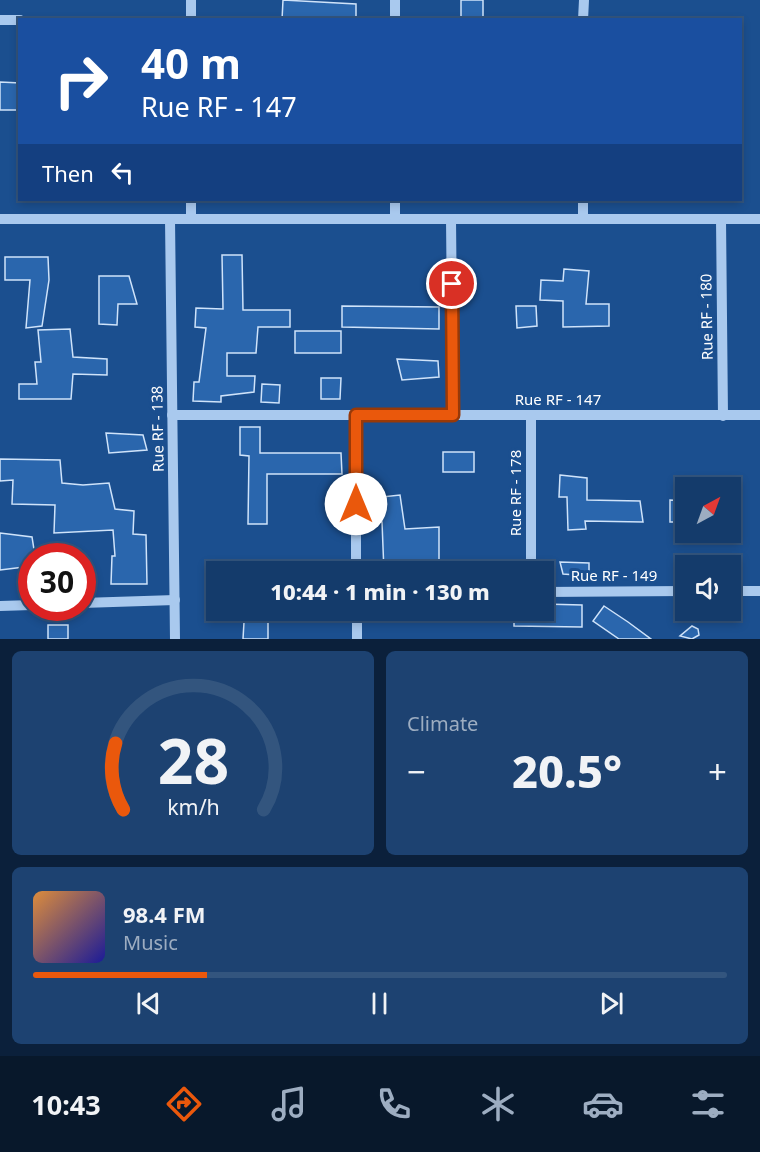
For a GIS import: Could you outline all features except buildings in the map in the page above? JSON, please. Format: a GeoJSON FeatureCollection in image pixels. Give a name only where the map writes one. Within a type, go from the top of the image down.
{"type":"FeatureCollection","features":[{"type":"Feature","properties":{"kind":"street"},"geometry":{"type":"LineString","coordinates":[[191,0],[191,18]]}},
{"type":"Feature","properties":{"kind":"street"},"geometry":{"type":"LineString","coordinates":[[395,0],[395,18]]}},
{"type":"Feature","properties":{"kind":"street"},"geometry":{"type":"LineString","coordinates":[[584,0],[584,18]]}},
{"type":"Feature","properties":{"kind":"street"},"geometry":{"type":"LineString","coordinates":[[0,20],[18,20]]}},
{"type":"Feature","properties":{"kind":"street"},"geometry":{"type":"LineString","coordinates":[[191,201],[191,219]]}},
{"type":"Feature","properties":{"kind":"street"},"geometry":{"type":"LineString","coordinates":[[395,201],[395,219]]}},
{"type":"Feature","properties":{"kind":"street"},"geometry":{"type":"LineString","coordinates":[[583,201],[583,219]]}},
{"type":"Feature","properties":{"kind":"street"},"geometry":{"type":"LineString","coordinates":[[0,219],[760,219]]}},
{"type":"Feature","properties":{"kind":"street","name":"Rue RF - 138"},"geometry":{"type":"LineString","coordinates":[[170,219],[175,639]]}},
{"type":"Feature","properties":{"kind":"street"},"geometry":{"type":"LineString","coordinates":[[451,219],[453,415]]}},
{"type":"Feature","properties":{"kind":"street","name":"Rue RF - 180"},"geometry":{"type":"LineString","coordinates":[[721,219],[723,416]]}},
{"type":"Feature","properties":{"kind":"street","name":"Rue RF - 147"},"geometry":{"type":"LineString","coordinates":[[172,415],[760,416]]}},
{"type":"Feature","properties":{"kind":"street"},"geometry":{"type":"LineString","coordinates":[[356,415],[356,561]]}},
{"type":"Feature","properties":{"kind":"street","name":"Rue RF - 178"},"geometry":{"type":"LineString","coordinates":[[531,415],[531,561]]}},
{"type":"Feature","properties":{"kind":"street","name":"Rue RF - 149"},"geometry":{"type":"LineString","coordinates":[[554,591],[675,591]]}},
{"type":"Feature","properties":{"kind":"street"},"geometry":{"type":"LineString","coordinates":[[741,591],[760,591]]}},
{"type":"Feature","properties":{"kind":"street"},"geometry":{"type":"LineString","coordinates":[[96,603],[175,600]]}},
{"type":"Feature","properties":{"kind":"street"},"geometry":{"type":"LineString","coordinates":[[0,606],[18,605]]}},
{"type":"Feature","properties":{"kind":"street"},"geometry":{"type":"LineString","coordinates":[[357,621],[357,639]]}},
{"type":"Feature","properties":{"kind":"route"},"geometry":{"type":"LineString","coordinates":[[356,504],[356,415],[453,415],[452,284]]}}]}
